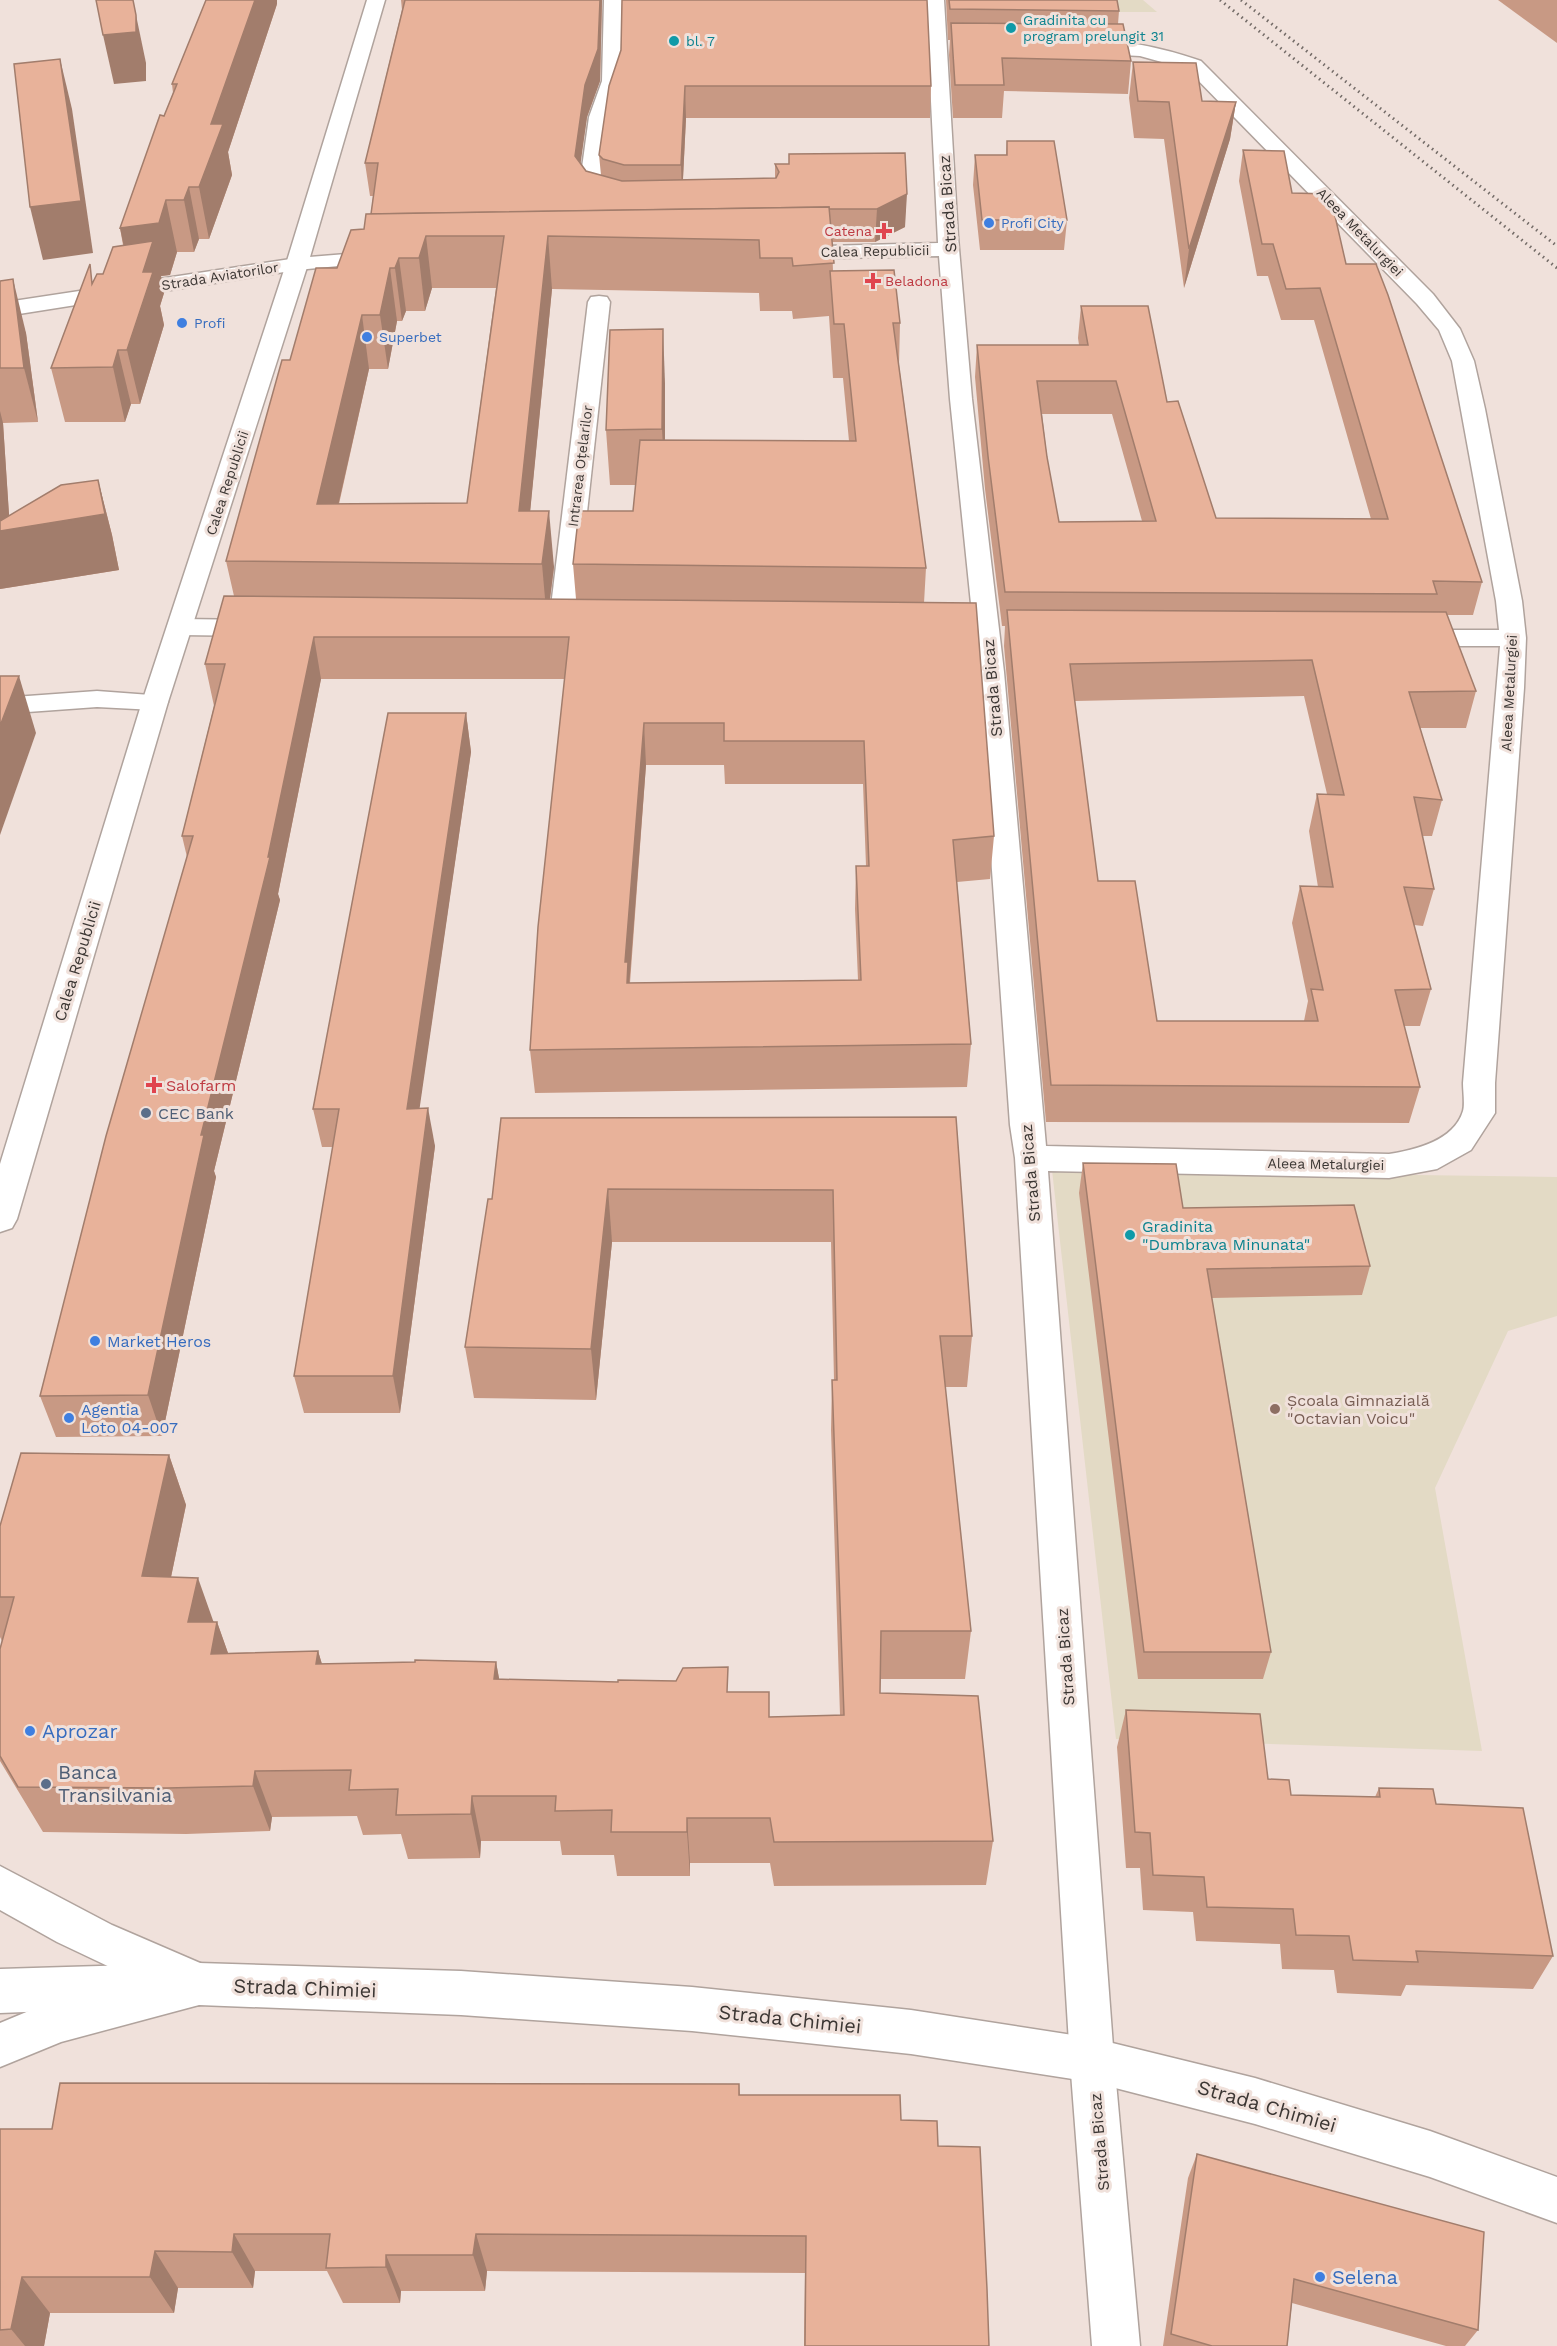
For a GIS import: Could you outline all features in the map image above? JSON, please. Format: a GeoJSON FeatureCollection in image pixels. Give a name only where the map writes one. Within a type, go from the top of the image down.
{"type":"FeatureCollection","features":[{"type":"Feature","properties":{"kind":"street","name":"Calea Republicii"},"geometry":{"type":"LineString","coordinates":[[0,1219],[155,702],[297,264],[376,0]]}},
{"type":"Feature","properties":{"kind":"street"},"geometry":{"type":"LineString","coordinates":[[613,0],[611,81],[599,117],[589,189],[597,198],[633,206]]}},
{"type":"Feature","properties":{"kind":"street","name":"Strada Bicaz"},"geometry":{"type":"LineString","coordinates":[[935,0],[950,47],[949,249],[962,410],[987,635],[1026,1125],[1031,1158],[1092,2060],[1116,2346]]}},
{"type":"Feature","properties":{"kind":"street","name":"Aleea Metalurgiei"},"geometry":{"type":"LineString","coordinates":[[1031,1158],[1389,1166],[1425,1160],[1459,1142],[1479,1113],[1513,638],[1509,601],[1474,409],[1463,361],[1449,328],[1425,299],[1194,65],[1170,55],[1139,49],[1058,48]]}},
{"type":"Feature","properties":{"kind":"street","name":"Calea Republicii"},"geometry":{"type":"LineString","coordinates":[[772,253],[949,249]]}},
{"type":"Feature","properties":{"kind":"street"},"geometry":{"type":"LineString","coordinates":[[297,264],[358,258],[405,257]]}},
{"type":"Feature","properties":{"kind":"street","name":"Strada Aviatorilor"},"geometry":{"type":"LineString","coordinates":[[0,310],[297,264]]}},
{"type":"Feature","properties":{"kind":"street","name":"Intrarea Oțelarilor"},"geometry":{"type":"LineString","coordinates":[[561,631],[599,302]]}},
{"type":"Feature","properties":{"kind":"street"},"geometry":{"type":"LineString","coordinates":[[181,627],[288,628]]}},
{"type":"Feature","properties":{"kind":"street"},"geometry":{"type":"LineString","coordinates":[[1393,638],[1513,638]]}},
{"type":"Feature","properties":{"kind":"street"},"geometry":{"type":"LineString","coordinates":[[0,706],[97,699],[155,702]]}},
{"type":"Feature","properties":{"kind":"street"},"geometry":{"type":"LineString","coordinates":[[0,1886],[45,1915],[127,1955],[199,1984]]}},
{"type":"Feature","properties":{"kind":"street"},"geometry":{"type":"LineString","coordinates":[[0,2045],[60,2020],[199,1984]]}},
{"type":"Feature","properties":{"kind":"street","name":"Strada Chimiei"},"geometry":{"type":"LineString","coordinates":[[0,1991],[199,1984],[462,1993],[692,2009],[911,2032],[1092,2060],[1255,2101],[1431,2154],[1557,2200]]}},
{"type":"Feature","properties":{"kind":"shaded area"},"geometry":{"type":"Polygon","coordinates":[[[948,0],[1143,0],[1157,12],[950,12],[948,0]]]}},
{"type":"Feature","properties":{"kind":"shaded area","name":"Școala Gimnazială \"Octavian Voicu\""},"geometry":{"type":"Polygon","coordinates":[[[1052,1170],[1557,1177],[1557,1316],[1508,1331],[1435,1488],[1482,1751],[1116,1739],[1052,1170]]]}},
{"type":"Feature","properties":{"kind":"building"},"geometry":{"type":"Polygon","coordinates":[[[96,0],[133,0],[136,32],[103,35],[96,0]]]}},
{"type":"Feature","properties":{"kind":"building"},"geometry":{"type":"Polygon","coordinates":[[[206,0],[255,0],[211,124],[223,124],[199,187],[189,187],[184,200],[166,200],[159,223],[120,228],[160,115],[164,116],[177,84],[172,84],[206,0]]]}},
{"type":"Feature","properties":{"kind":"building"},"geometry":{"type":"Polygon","coordinates":[[[405,0],[600,0],[598,49],[585,85],[575,156],[586,171],[622,181],[776,178],[779,172],[775,164],[789,164],[789,154],[905,153],[907,194],[877,209],[829,209],[829,207],[371,214],[378,163],[365,163],[405,0]]]}},
{"type":"Feature","properties":{"kind":"building"},"geometry":{"type":"Polygon","coordinates":[[[622,0],[927,0],[931,86],[685,86],[681,165],[624,165],[603,159],[599,155],[609,86],[621,50],[622,0]]]}},
{"type":"Feature","properties":{"kind":"building"},"geometry":{"type":"Polygon","coordinates":[[[949,0],[1117,0],[1119,11],[950,9],[949,0]]]}},
{"type":"Feature","properties":{"kind":"building"},"geometry":{"type":"Polygon","coordinates":[[[951,23],[1123,24],[1131,61],[1002,58],[1004,85],[955,85],[951,23]]]}},
{"type":"Feature","properties":{"kind":"building"},"geometry":{"type":"Polygon","coordinates":[[[60,59],[81,201],[30,207],[14,64],[60,59]]]}},
{"type":"Feature","properties":{"kind":"building"},"geometry":{"type":"Polygon","coordinates":[[[1133,62],[1196,63],[1202,101],[1236,102],[1189,249],[1169,102],[1138,101],[1133,62]]]}},
{"type":"Feature","properties":{"kind":"building"},"geometry":{"type":"Polygon","coordinates":[[[1007,141],[1054,141],[1067,220],[982,220],[975,155],[1007,155],[1007,141]]]}},
{"type":"Feature","properties":{"kind":"building"},"geometry":{"type":"Polygon","coordinates":[[[1243,150],[1284,151],[1292,193],[1330,194],[1346,264],[1376,264],[1482,582],[1433,581],[1437,594],[1005,592],[977,345],[1088,345],[1081,306],[1148,306],[1167,402],[1178,401],[1216,518],[1388,519],[1320,288],[1286,289],[1273,244],[1262,244],[1243,150]],[[1037,381],[1047,457],[1059,522],[1156,521],[1116,381],[1037,381]]]}},
{"type":"Feature","properties":{"kind":"building"},"geometry":{"type":"Polygon","coordinates":[[[829,207],[834,263],[793,266],[792,258],[760,258],[759,240],[548,236],[519,511],[549,511],[542,564],[226,561],[282,360],[290,360],[316,268],[337,268],[351,230],[364,229],[366,214],[829,207]],[[426,236],[419,258],[399,258],[395,268],[390,268],[380,315],[362,315],[317,504],[467,503],[504,236],[426,236]]]}},
{"type":"Feature","properties":{"kind":"building"},"geometry":{"type":"Polygon","coordinates":[[[153,241],[143,272],[153,272],[127,350],[118,350],[113,367],[51,368],[90,264],[92,284],[97,274],[103,274],[113,247],[153,241]]]}},
{"type":"Feature","properties":{"kind":"building"},"geometry":{"type":"Polygon","coordinates":[[[894,270],[900,323],[893,323],[926,568],[573,564],[579,511],[633,511],[640,440],[856,441],[844,324],[834,324],[830,271],[894,270]]]}},
{"type":"Feature","properties":{"kind":"building"},"geometry":{"type":"Polygon","coordinates":[[[13,279],[24,368],[0,368],[0,281],[13,279]]]}},
{"type":"Feature","properties":{"kind":"building"},"geometry":{"type":"Polygon","coordinates":[[[663,329],[662,429],[606,430],[610,330],[663,329]]]}},
{"type":"Feature","properties":{"kind":"building"},"geometry":{"type":"Polygon","coordinates":[[[98,480],[105,514],[0,531],[0,521],[61,485],[98,480]]]}},
{"type":"Feature","properties":{"kind":"building"},"geometry":{"type":"Polygon","coordinates":[[[224,596],[976,603],[994,836],[953,840],[971,1044],[530,1050],[538,927],[569,637],[314,637],[268,857],[270,857],[201,1135],[204,1135],[148,1395],[40,1396],[106,1136],[193,836],[182,836],[225,664],[205,664],[224,596]],[[644,723],[625,962],[628,962],[627,983],[861,980],[856,866],[869,866],[864,741],[724,741],[724,723],[644,723]]]}},
{"type":"Feature","properties":{"kind":"building"},"geometry":{"type":"Polygon","coordinates":[[[1007,610],[1446,612],[1476,691],[1409,692],[1442,800],[1414,797],[1434,889],[1404,887],[1431,989],[1395,990],[1420,1087],[1051,1085],[1007,610]],[[1312,660],[1070,664],[1098,881],[1135,881],[1157,1021],[1318,1021],[1311,989],[1323,990],[1300,886],[1333,887],[1317,794],[1344,795],[1312,660]]]}},
{"type":"Feature","properties":{"kind":"building"},"geometry":{"type":"Polygon","coordinates":[[[0,676],[19,676],[0,726],[0,676]]]}},
{"type":"Feature","properties":{"kind":"building"},"geometry":{"type":"Polygon","coordinates":[[[388,713],[466,713],[407,1109],[428,1108],[393,1376],[294,1376],[339,1109],[313,1109],[388,713]]]}},
{"type":"Feature","properties":{"kind":"building"},"geometry":{"type":"Polygon","coordinates":[[[956,1117],[972,1336],[940,1336],[971,1631],[881,1631],[880,1693],[978,1696],[993,1841],[774,1842],[770,1818],[687,1818],[687,1832],[611,1832],[612,1810],[555,1811],[556,1796],[472,1796],[471,1814],[396,1815],[398,1789],[349,1790],[351,1770],[255,1771],[253,1786],[18,1787],[0,1756],[0,1649],[14,1597],[0,1597],[0,1526],[21,1453],[169,1455],[142,1576],[198,1578],[188,1622],[217,1622],[211,1654],[318,1651],[316,1664],[415,1662],[415,1660],[496,1662],[494,1679],[676,1681],[683,1668],[728,1667],[727,1692],[769,1692],[769,1717],[844,1715],[832,1380],[837,1380],[833,1190],[608,1189],[591,1349],[465,1347],[488,1199],[492,1199],[501,1118],[956,1117]]]}},
{"type":"Feature","properties":{"kind":"building"},"geometry":{"type":"Polygon","coordinates":[[[1083,1163],[1176,1164],[1183,1208],[1354,1205],[1370,1266],[1207,1269],[1271,1652],[1144,1652],[1083,1163]]]}},
{"type":"Feature","properties":{"kind":"building"},"geometry":{"type":"Polygon","coordinates":[[[1126,1710],[1260,1714],[1268,1779],[1289,1780],[1291,1795],[1380,1797],[1379,1788],[1433,1789],[1436,1804],[1523,1808],[1553,1956],[1416,1951],[1418,1962],[1353,1960],[1349,1936],[1296,1935],[1293,1909],[1207,1907],[1204,1877],[1153,1875],[1150,1833],[1135,1832],[1126,1710]]]}},
{"type":"Feature","properties":{"kind":"building"},"geometry":{"type":"Polygon","coordinates":[[[60,2083],[739,2084],[739,2095],[900,2095],[901,2120],[937,2121],[938,2146],[980,2147],[989,2346],[805,2346],[806,2236],[476,2234],[473,2255],[386,2255],[386,2267],[326,2268],[330,2234],[234,2234],[232,2252],[155,2251],[150,2277],[22,2277],[11,2329],[0,2330],[0,2129],[52,2129],[60,2083]]]}},
{"type":"Feature","properties":{"kind":"building","name":"Selena"},"geometry":{"type":"Polygon","coordinates":[[[1197,2154],[1484,2232],[1478,2330],[1294,2279],[1287,2346],[1212,2346],[1171,2334],[1197,2154]]]}},
{"type":"Feature","properties":{"kind":"railway"},"geometry":{"type":"LineString","coordinates":[[1220,0],[1557,268]]}},
{"type":"Feature","properties":{"kind":"railway"},"geometry":{"type":"LineString","coordinates":[[1241,0],[1557,246]]}},
{"type":"Feature","properties":{"kind":"place","name":"Gradinita cu program prelungit 31"},"geometry":{"type":"Point","coordinates":[1011,28]}},
{"type":"Feature","properties":{"kind":"place","name":"bl. 7"},"geometry":{"type":"Point","coordinates":[674,41]}},
{"type":"Feature","properties":{"kind":"place","name":"Profi City"},"geometry":{"type":"Point","coordinates":[989,223]}},
{"type":"Feature","properties":{"kind":"place","name":"Catena"},"geometry":{"type":"Point","coordinates":[884,231]}},
{"type":"Feature","properties":{"kind":"place","name":"Beladona"},"geometry":{"type":"Point","coordinates":[873,281]}},
{"type":"Feature","properties":{"kind":"place","name":"Profi"},"geometry":{"type":"Point","coordinates":[182,323]}},
{"type":"Feature","properties":{"kind":"place","name":"Superbet"},"geometry":{"type":"Point","coordinates":[367,337]}},
{"type":"Feature","properties":{"kind":"place","name":"Salofarm"},"geometry":{"type":"Point","coordinates":[154,1085]}},
{"type":"Feature","properties":{"kind":"place","name":"CEC Bank"},"geometry":{"type":"Point","coordinates":[146,1113]}},
{"type":"Feature","properties":{"kind":"place","name":"Gradinita \"Dumbrava Minunata\""},"geometry":{"type":"Point","coordinates":[1130,1235]}},
{"type":"Feature","properties":{"kind":"place","name":"Market Heros"},"geometry":{"type":"Point","coordinates":[95,1341]}},
{"type":"Feature","properties":{"kind":"place","name":"Școala Gimnazială \"Octavian Voicu\""},"geometry":{"type":"Point","coordinates":[1275,1409]}},
{"type":"Feature","properties":{"kind":"place","name":"Agentia Loto 04-007"},"geometry":{"type":"Point","coordinates":[69,1418]}},
{"type":"Feature","properties":{"kind":"place","name":"Aprozar"},"geometry":{"type":"Point","coordinates":[30,1731]}},
{"type":"Feature","properties":{"kind":"place","name":"Banca Transilvania"},"geometry":{"type":"Point","coordinates":[46,1784]}},
{"type":"Feature","properties":{"kind":"place","name":"Selena"},"geometry":{"type":"Point","coordinates":[1320,2277]}}]}
